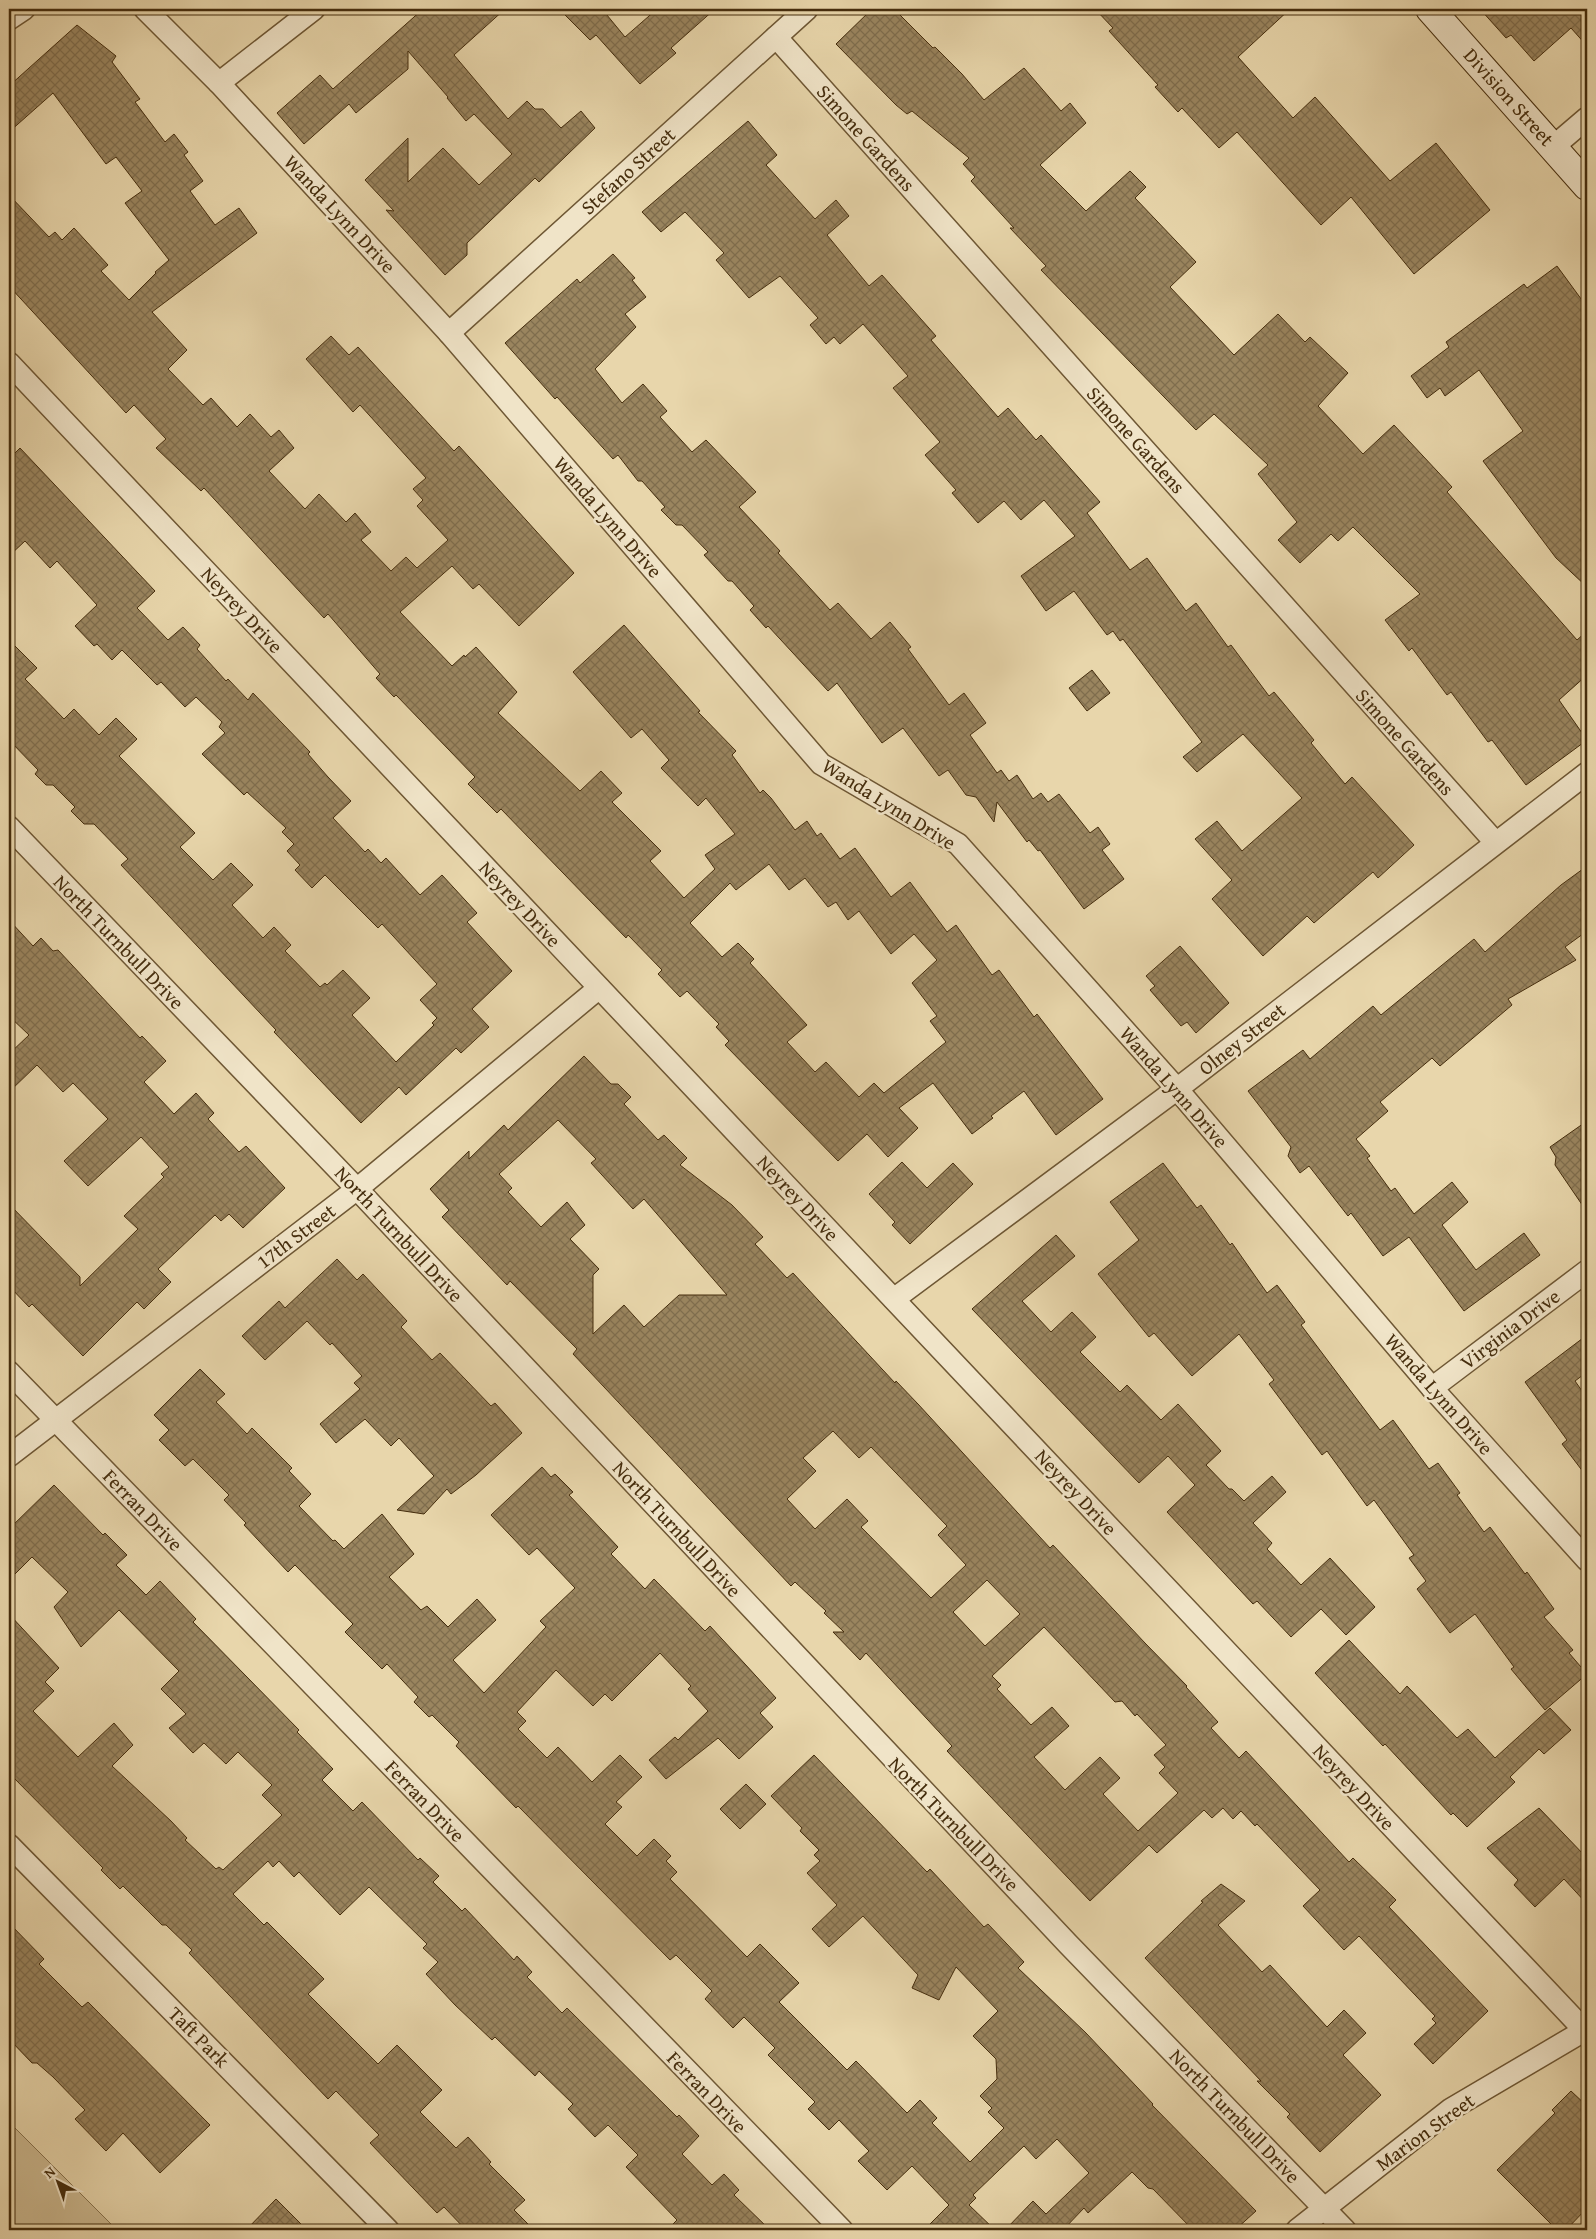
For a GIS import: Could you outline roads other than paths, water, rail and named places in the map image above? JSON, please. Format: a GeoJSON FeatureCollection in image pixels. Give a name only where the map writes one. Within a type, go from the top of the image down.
{"type":"FeatureCollection","features":[{"type":"Feature","properties":{"kind":"street"},"geometry":{"type":"LineString","coordinates":[[9,19],[24,9]]}},
{"type":"Feature","properties":{"kind":"street","name":"Wanda Lynn Drive"},"geometry":{"type":"LineString","coordinates":[[145,9],[219,83],[449,333],[821,764],[958,844],[1177,1089],[1432,1388],[1587,1560]]}},
{"type":"Feature","properties":{"kind":"street"},"geometry":{"type":"LineString","coordinates":[[219,83],[314,9]]}},
{"type":"Feature","properties":{"kind":"street","name":"Stefano Street"},"geometry":{"type":"LineString","coordinates":[[449,333],[808,9]]}},
{"type":"Feature","properties":{"kind":"street","name":"Division Street"},"geometry":{"type":"LineString","coordinates":[[1430,9],[1587,186]]}},
{"type":"Feature","properties":{"kind":"street","name":"Simone Gardens"},"geometry":{"type":"LineString","coordinates":[[776,37],[1496,842]]}},
{"type":"Feature","properties":{"kind":"street"},"geometry":{"type":"LineString","coordinates":[[1553,147],[1587,118]]}},
{"type":"Feature","properties":{"kind":"street","name":"Neyrey Drive"},"geometry":{"type":"LineString","coordinates":[[9,363],[1586,2031]]}},
{"type":"Feature","properties":{"kind":"street","name":"Olney Street"},"geometry":{"type":"LineString","coordinates":[[894,1299],[1177,1089],[1587,773]]}},
{"type":"Feature","properties":{"kind":"street","name":"North Turnbull Drive"},"geometry":{"type":"LineString","coordinates":[[9,827],[357,1189],[905,1773],[1345,2230]]}},
{"type":"Feature","properties":{"kind":"street","name":"17th Street"},"geometry":{"type":"LineString","coordinates":[[9,1456],[357,1189],[599,988]]}},
{"type":"Feature","properties":{"kind":"street","name":"Virginia Drive"},"geometry":{"type":"LineString","coordinates":[[1432,1388],[1587,1271]]}},
{"type":"Feature","properties":{"kind":"street","name":"Ferran Drive"},"geometry":{"type":"LineString","coordinates":[[9,1372],[842,2230]]}},
{"type":"Feature","properties":{"kind":"street","name":"Taft Park"},"geometry":{"type":"LineString","coordinates":[[9,1844],[388,2230]]}},
{"type":"Feature","properties":{"kind":"street","name":"Marion Street"},"geometry":{"type":"LineString","coordinates":[[1297,2230],[1451,2109],[1586,2031]]}}]}
